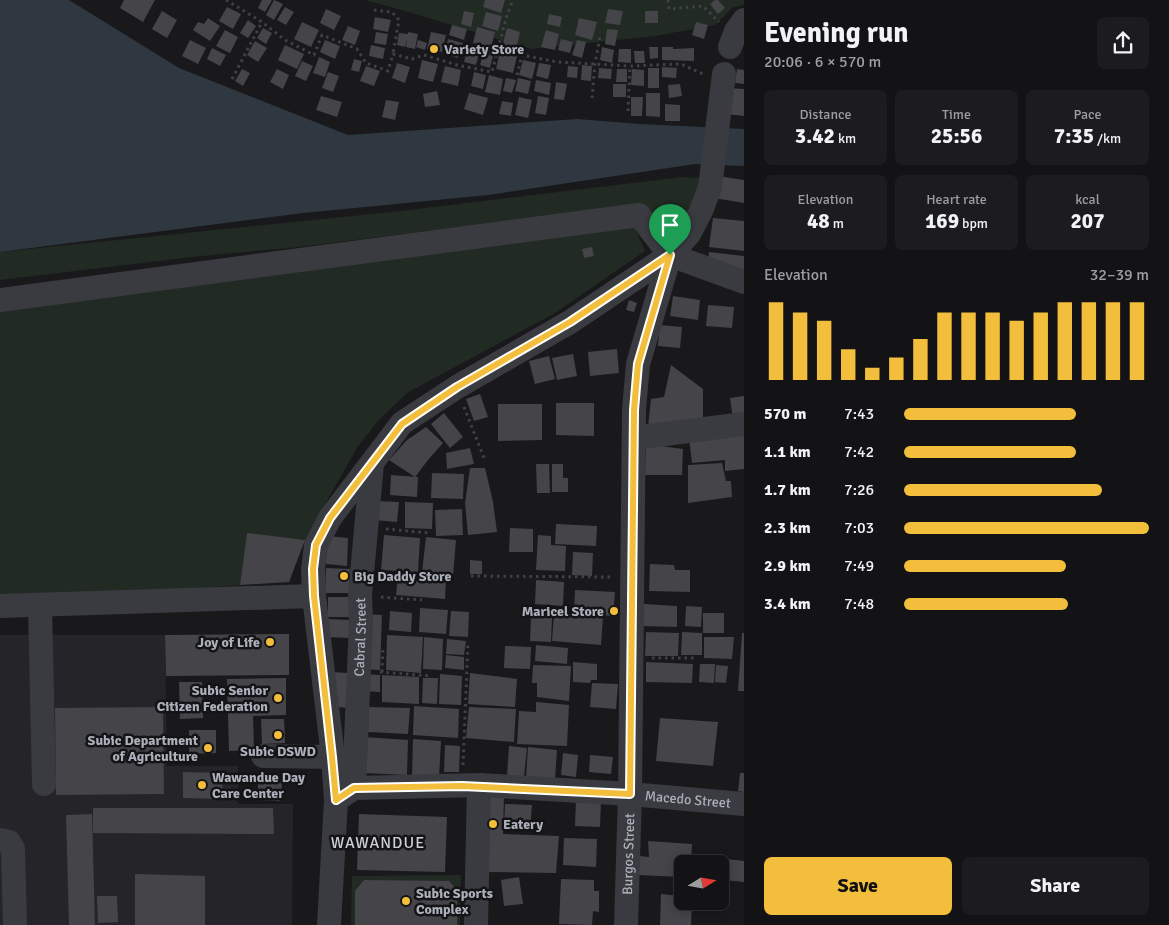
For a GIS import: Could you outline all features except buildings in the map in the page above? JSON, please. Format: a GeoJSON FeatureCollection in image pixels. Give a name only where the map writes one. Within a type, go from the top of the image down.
{"type":"FeatureCollection","features":[{"type":"Feature","properties":{"kind":"street","name":"Burgos Street"},"geometry":{"type":"LineString","coordinates":[[626,925],[630,794],[634,410],[638,364],[670,255],[689,234],[710,187],[720,103],[730,50]]}},
{"type":"Feature","properties":{"kind":"street"},"geometry":{"type":"LineString","coordinates":[[5,304],[639,215],[670,255],[744,282]]}},
{"type":"Feature","properties":{"kind":"street"},"geometry":{"type":"LineString","coordinates":[[329,925],[345,794],[332,757],[314,596],[313,569],[316,545],[330,518],[402,424],[457,387],[570,322],[670,255]]}},
{"type":"Feature","properties":{"kind":"street"},"geometry":{"type":"LineString","coordinates":[[634,438],[744,424]]}},
{"type":"Feature","properties":{"kind":"street","name":"Cabral Street"},"geometry":{"type":"LineString","coordinates":[[345,794],[359,671],[360,595],[372,464]]}},
{"type":"Feature","properties":{"kind":"street"},"geometry":{"type":"LineString","coordinates":[[0,606],[314,596]]}},
{"type":"Feature","properties":{"kind":"street"},"geometry":{"type":"LineString","coordinates":[[40,606],[44,784]]}},
{"type":"Feature","properties":{"kind":"street"},"geometry":{"type":"LineString","coordinates":[[262,756],[332,757]]}},
{"type":"Feature","properties":{"kind":"street"},"geometry":{"type":"LineString","coordinates":[[470,786],[476,925]]}},
{"type":"Feature","properties":{"kind":"street","name":"Macedo Street"},"geometry":{"type":"LineString","coordinates":[[345,794],[470,786],[630,794],[744,804]]}},
{"type":"Feature","properties":{"kind":"street"},"geometry":{"type":"LineString","coordinates":[[0,840],[9,842],[13,849],[15,925]]}},
{"type":"Feature","properties":{"kind":"path"},"geometry":{"type":"LineString","coordinates":[[226,0],[262,22],[285,40],[314,55],[322,35],[356,49],[366,63],[388,71],[399,20],[392,12],[374,10]]}},
{"type":"Feature","properties":{"kind":"path"},"geometry":{"type":"LineString","coordinates":[[393,54],[412,59],[424,55],[457,65],[492,72],[507,15],[513,0]]}},
{"type":"Feature","properties":{"kind":"path"},"geometry":{"type":"LineString","coordinates":[[668,0],[669,9],[703,6],[730,50]]}},
{"type":"Feature","properties":{"kind":"path"},"geometry":{"type":"LineString","coordinates":[[232,78],[262,22]]}},
{"type":"Feature","properties":{"kind":"path"},"geometry":{"type":"LineString","coordinates":[[592,98],[600,36]]}},
{"type":"Feature","properties":{"kind":"path"},"geometry":{"type":"LineString","coordinates":[[498,49],[558,62],[630,66],[681,64]]}},
{"type":"Feature","properties":{"kind":"path"},"geometry":{"type":"LineString","coordinates":[[517,75],[522,55]]}},
{"type":"Feature","properties":{"kind":"path"},"geometry":{"type":"LineString","coordinates":[[628,111],[630,66]]}},
{"type":"Feature","properties":{"kind":"path"},"geometry":{"type":"LineString","coordinates":[[457,387],[484,458]]}},
{"type":"Feature","properties":{"kind":"path"},"geometry":{"type":"LineString","coordinates":[[365,527],[429,533]]}},
{"type":"Feature","properties":{"kind":"path"},"geometry":{"type":"LineString","coordinates":[[470,576],[633,578]]}},
{"type":"Feature","properties":{"kind":"path"},"geometry":{"type":"LineString","coordinates":[[360,595],[422,600]]}},
{"type":"Feature","properties":{"kind":"path"},"geometry":{"type":"LineString","coordinates":[[468,643],[470,786]]}},
{"type":"Feature","properties":{"kind":"path"},"geometry":{"type":"LineString","coordinates":[[382,672],[384,646]]}},
{"type":"Feature","properties":{"kind":"path"},"geometry":{"type":"LineString","coordinates":[[632,658],[694,658]]}},
{"type":"Feature","properties":{"kind":"path"},"geometry":{"type":"LineString","coordinates":[[359,671],[431,676]]}},
{"type":"Feature","properties":{"kind":"shaded area"},"geometry":{"type":"Polygon","coordinates":[[[0,0],[69,0],[179,68],[348,135],[577,119],[744,129],[744,166],[695,164],[488,195],[303,213],[0,252],[0,0]]]}},
{"type":"Feature","properties":{"kind":"shaded area"},"geometry":{"type":"Polygon","coordinates":[[[365,0],[744,0],[744,5],[733,7],[715,25],[655,36],[531,49],[365,0]]]}},
{"type":"Feature","properties":{"kind":"shaded area"},"geometry":{"type":"Polygon","coordinates":[[[682,177],[700,178],[696,196],[685,222],[668,242],[640,207],[0,280],[0,252],[401,211],[682,177]]]}},
{"type":"Feature","properties":{"kind":"shaded area"},"geometry":{"type":"Polygon","coordinates":[[[632,222],[645,251],[555,313],[407,393],[379,420],[358,446],[305,540],[247,534],[240,585],[139,592],[0,596],[0,308],[632,222]]]}},
{"type":"Feature","properties":{"kind":"shaded area"},"geometry":{"type":"Polygon","coordinates":[[[0,635],[165,635],[167,766],[238,766],[238,804],[293,804],[292,925],[0,925],[0,635]]]}},
{"type":"Feature","properties":{"kind":"shaded area","name":"Subic Sports Complex"},"geometry":{"type":"Polygon","coordinates":[[[461,875],[460,925],[351,925],[352,876],[461,875]]]}},
{"type":"Feature","properties":{"kind":"place","name":"Variety Store"},"geometry":{"type":"Point","coordinates":[434,49]}},
{"type":"Feature","properties":{"kind":"place","name":"Big Daddy Store"},"geometry":{"type":"Point","coordinates":[344,576]}},
{"type":"Feature","properties":{"kind":"place","name":"Maricel Store"},"geometry":{"type":"Point","coordinates":[614,611]}},
{"type":"Feature","properties":{"kind":"place","name":"Joy of Life"},"geometry":{"type":"Point","coordinates":[270,642]}},
{"type":"Feature","properties":{"kind":"place","name":"Subic Senior Citizen Federation"},"geometry":{"type":"Point","coordinates":[278,698]}},
{"type":"Feature","properties":{"kind":"place","name":"Subic DSWD"},"geometry":{"type":"Point","coordinates":[278,735]}},
{"type":"Feature","properties":{"kind":"place","name":"Subic Department of Agriculture"},"geometry":{"type":"Point","coordinates":[208,748]}},
{"type":"Feature","properties":{"kind":"place","name":"Wawandue Day Care Center"},"geometry":{"type":"Point","coordinates":[202,785]}},
{"type":"Feature","properties":{"kind":"place","name":"Eatery"},"geometry":{"type":"Point","coordinates":[493,824]}},
{"type":"Feature","properties":{"kind":"place","name":"Subic Sports Complex"},"geometry":{"type":"Point","coordinates":[406,901]}},
{"type":"Feature","properties":{"kind":"district","name":"WAWANDUE"},"geometry":{"type":"Point","coordinates":[378,843]}},
{"type":"Feature","properties":{"kind":"route"},"geometry":{"type":"LineString","coordinates":[[670,255],[638,364],[634,410],[630,794],[479,786],[354,788],[336,800],[314,596],[313,569],[316,545],[330,518],[402,424],[457,387],[570,322],[670,255]]}}]}
